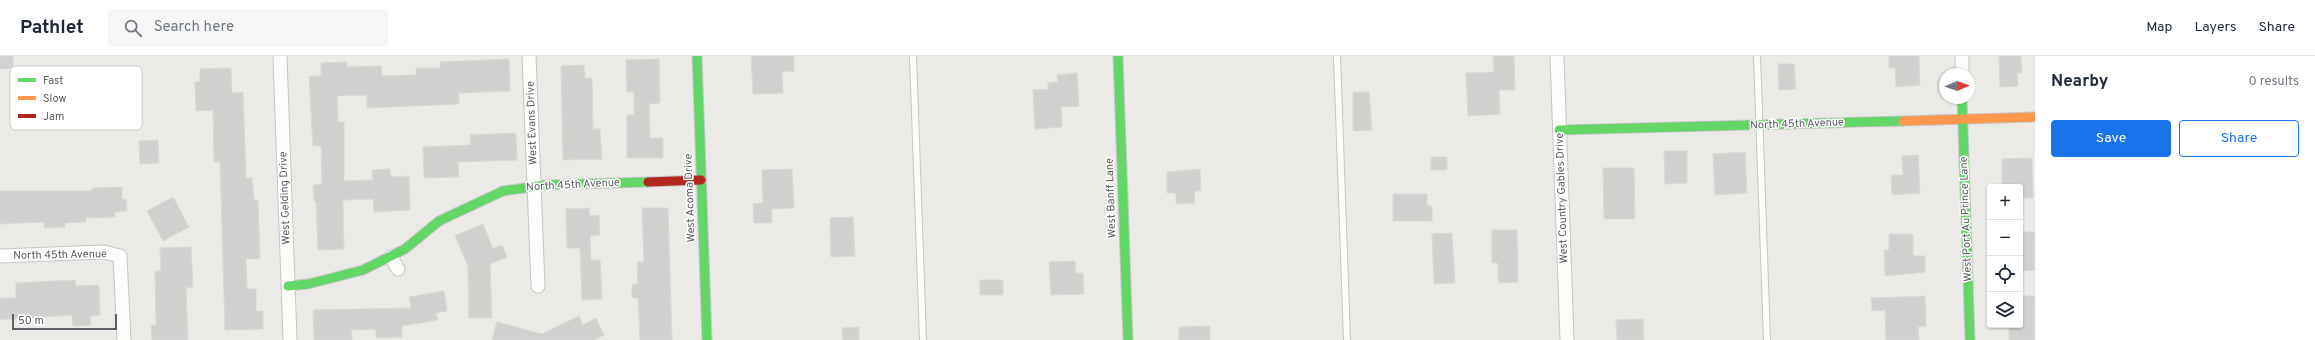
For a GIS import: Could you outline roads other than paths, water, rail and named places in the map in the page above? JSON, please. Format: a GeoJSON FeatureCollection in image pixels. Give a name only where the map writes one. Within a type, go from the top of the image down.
{"type":"FeatureCollection","features":[{"type":"Feature","properties":{"kind":"street","name":"West Gelding Drive"},"geometry":{"type":"LineString","coordinates":[[280,56],[290,340]]}},
{"type":"Feature","properties":{"kind":"street","name":"West Evans Drive"},"geometry":{"type":"LineString","coordinates":[[529,56],[538,286]]}},
{"type":"Feature","properties":{"kind":"street","name":"West Acoma Drive"},"geometry":{"type":"LineString","coordinates":[[697,56],[707,340]]}},
{"type":"Feature","properties":{"kind":"street","name":"West Banff Lane"},"geometry":{"type":"LineString","coordinates":[[1118,56],[1128,340]]}},
{"type":"Feature","properties":{"kind":"street","name":"West Country Gables Drive"},"geometry":{"type":"LineString","coordinates":[[1557,56],[1567,340]]}},
{"type":"Feature","properties":{"kind":"street"},"geometry":{"type":"LineString","coordinates":[[1962,56],[1962,68]]}},
{"type":"Feature","properties":{"kind":"street","name":"West Port Au Prince Lane"},"geometry":{"type":"LineString","coordinates":[[1962,104],[1970,340]]}},
{"type":"Feature","properties":{"kind":"street","name":"North 45th Avenue"},"geometry":{"type":"LineString","coordinates":[[1560,130],[2035,117]]}},
{"type":"Feature","properties":{"kind":"street","name":"North 45th Avenue"},"geometry":{"type":"LineString","coordinates":[[288,286],[308,284],[363,270],[405,249],[439,221],[463,208],[503,191],[534,185],[701,180]]}},
{"type":"Feature","properties":{"kind":"street","name":"North 45th Avenue"},"geometry":{"type":"LineString","coordinates":[[0,256],[104,252],[120,256],[124,340]]}},
{"type":"Feature","properties":{"kind":"street"},"geometry":{"type":"LineString","coordinates":[[391,257],[398,269]]}},
{"type":"Feature","properties":{"kind":"lane"},"geometry":{"type":"LineString","coordinates":[[913,56],[923,340]]}},
{"type":"Feature","properties":{"kind":"lane"},"geometry":{"type":"LineString","coordinates":[[1337,56],[1347,340]]}},
{"type":"Feature","properties":{"kind":"lane"},"geometry":{"type":"LineString","coordinates":[[1757,56],[1767,340]]}}]}
